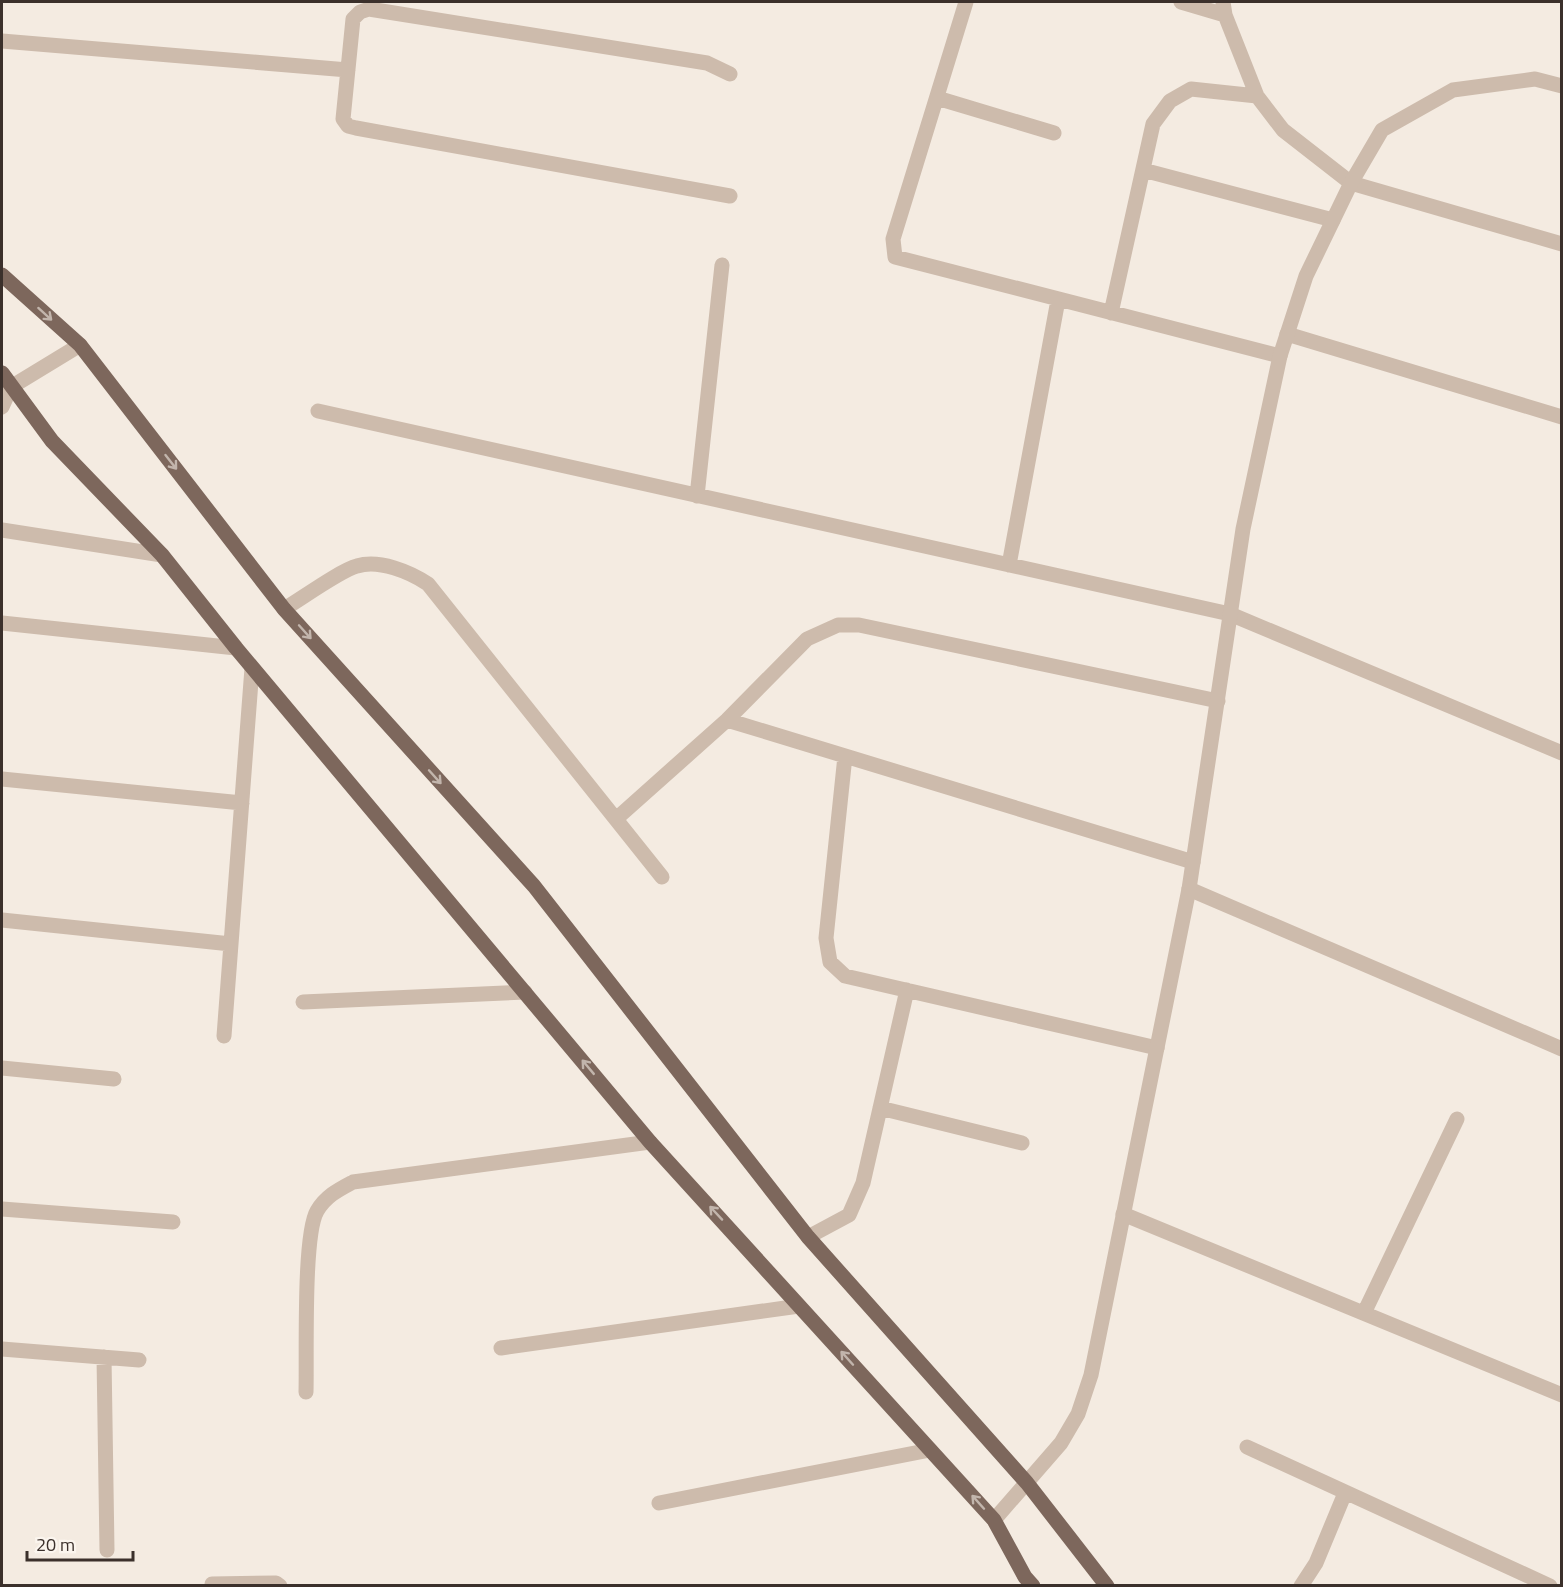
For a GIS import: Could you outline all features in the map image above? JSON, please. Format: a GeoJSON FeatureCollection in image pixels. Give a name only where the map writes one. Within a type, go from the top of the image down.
{"type":"FeatureCollection","features":[{"type":"Feature","properties":{"kind":"main road"},"geometry":{"type":"LineString","coordinates":[[2,275],[80,345],[284,609],[534,886],[808,1237],[1027,1483],[1107,1586]]}},
{"type":"Feature","properties":{"kind":"main road"},"geometry":{"type":"LineString","coordinates":[[2,373],[52,441],[162,555],[252,668],[650,1142],[994,1520],[1025,1583]]}},
{"type":"Feature","properties":{"kind":"street"},"geometry":{"type":"LineString","coordinates":[[966,2],[893,239],[895,256],[1111,314],[1280,356]]}},
{"type":"Feature","properties":{"kind":"street"},"geometry":{"type":"LineString","coordinates":[[1181,2],[1224,8],[1257,96],[1283,130],[1351,183],[1562,244]]}},
{"type":"Feature","properties":{"kind":"street"},"geometry":{"type":"LineString","coordinates":[[730,74],[707,63],[369,9],[360,12],[353,19],[343,119],[348,126],[730,196]]}},
{"type":"Feature","properties":{"kind":"street"},"geometry":{"type":"LineString","coordinates":[[2,40],[348,70]]}},
{"type":"Feature","properties":{"kind":"street"},"geometry":{"type":"LineString","coordinates":[[994,1520],[1061,1443],[1078,1414],[1091,1375],[1189,889],[1243,529],[1280,356],[1306,276],[1351,183],[1382,130],[1453,90],[1535,79],[1562,86]]}},
{"type":"Feature","properties":{"kind":"street"},"geometry":{"type":"LineString","coordinates":[[1111,314],[1153,124],[1170,100],[1191,89],[1257,96]]}},
{"type":"Feature","properties":{"kind":"street"},"geometry":{"type":"LineString","coordinates":[[937,98],[1054,133]]}},
{"type":"Feature","properties":{"kind":"street"},"geometry":{"type":"LineString","coordinates":[[1143,170],[1332,220]]}},
{"type":"Feature","properties":{"kind":"street"},"geometry":{"type":"LineString","coordinates":[[697,496],[722,264]]}},
{"type":"Feature","properties":{"kind":"street"},"geometry":{"type":"LineString","coordinates":[[1009,565],[1058,300]]}},
{"type":"Feature","properties":{"kind":"street"},"geometry":{"type":"LineString","coordinates":[[1287,334],[1562,417]]}},
{"type":"Feature","properties":{"kind":"street"},"geometry":{"type":"LineString","coordinates":[[2,407],[11,387],[80,345]]}},
{"type":"Feature","properties":{"kind":"street"},"geometry":{"type":"LineString","coordinates":[[318,411],[1230,614],[1562,753]]}},
{"type":"Feature","properties":{"kind":"street"},"geometry":{"type":"LineString","coordinates":[[2,530],[162,555]]}},
{"type":"Feature","properties":{"kind":"street"},"geometry":{"type":"LineString","coordinates":[[284,609],[357,566],[384,566],[413,574],[428,584],[662,877]]}},
{"type":"Feature","properties":{"kind":"street"},"geometry":{"type":"LineString","coordinates":[[2,623],[236,648]]}},
{"type":"Feature","properties":{"kind":"street"},"geometry":{"type":"LineString","coordinates":[[616,819],[727,720],[807,639],[838,625],[859,625],[1218,701]]}},
{"type":"Feature","properties":{"kind":"street"},"geometry":{"type":"LineString","coordinates":[[224,1036],[252,668]]}},
{"type":"Feature","properties":{"kind":"street"},"geometry":{"type":"LineString","coordinates":[[727,720],[1193,862]]}},
{"type":"Feature","properties":{"kind":"street"},"geometry":{"type":"LineString","coordinates":[[845,756],[826,938],[830,962],[845,976],[1157,1048]]}},
{"type":"Feature","properties":{"kind":"street"},"geometry":{"type":"LineString","coordinates":[[2,779],[242,803]]}},
{"type":"Feature","properties":{"kind":"street"},"geometry":{"type":"LineString","coordinates":[[1189,889],[1562,1049]]}},
{"type":"Feature","properties":{"kind":"street"},"geometry":{"type":"LineString","coordinates":[[2,920],[231,944]]}},
{"type":"Feature","properties":{"kind":"street"},"geometry":{"type":"LineString","coordinates":[[808,1237],[849,1215],[863,1183],[907,990]]}},
{"type":"Feature","properties":{"kind":"street"},"geometry":{"type":"LineString","coordinates":[[303,1002],[525,992]]}},
{"type":"Feature","properties":{"kind":"street"},"geometry":{"type":"LineString","coordinates":[[2,1068],[114,1079]]}},
{"type":"Feature","properties":{"kind":"street"},"geometry":{"type":"LineString","coordinates":[[880,1108],[1022,1143]]}},
{"type":"Feature","properties":{"kind":"street"},"geometry":{"type":"LineString","coordinates":[[1364,1313],[1457,1119]]}},
{"type":"Feature","properties":{"kind":"street"},"geometry":{"type":"LineString","coordinates":[[306,1392],[310,1238],[316,1212],[331,1193],[352,1182],[650,1142]]}},
{"type":"Feature","properties":{"kind":"street"},"geometry":{"type":"LineString","coordinates":[[2,1209],[172,1222]]}},
{"type":"Feature","properties":{"kind":"street"},"geometry":{"type":"LineString","coordinates":[[1123,1214],[1562,1395]]}},
{"type":"Feature","properties":{"kind":"street"},"geometry":{"type":"LineString","coordinates":[[501,1348],[799,1306]]}},
{"type":"Feature","properties":{"kind":"street"},"geometry":{"type":"LineString","coordinates":[[2,1349],[139,1360]]}},
{"type":"Feature","properties":{"kind":"street"},"geometry":{"type":"LineString","coordinates":[[104,1357],[107,1550]]}},
{"type":"Feature","properties":{"kind":"street"},"geometry":{"type":"LineString","coordinates":[[1247,1447],[1550,1586]]}},
{"type":"Feature","properties":{"kind":"street"},"geometry":{"type":"LineString","coordinates":[[659,1503],[930,1449]]}},
{"type":"Feature","properties":{"kind":"street"},"geometry":{"type":"LineString","coordinates":[[1301,1586],[1316,1563],[1345,1492]]}},
{"type":"Feature","properties":{"kind":"street"},"geometry":{"type":"LineString","coordinates":[[212,1584],[276,1583],[280,1586]]}}]}
